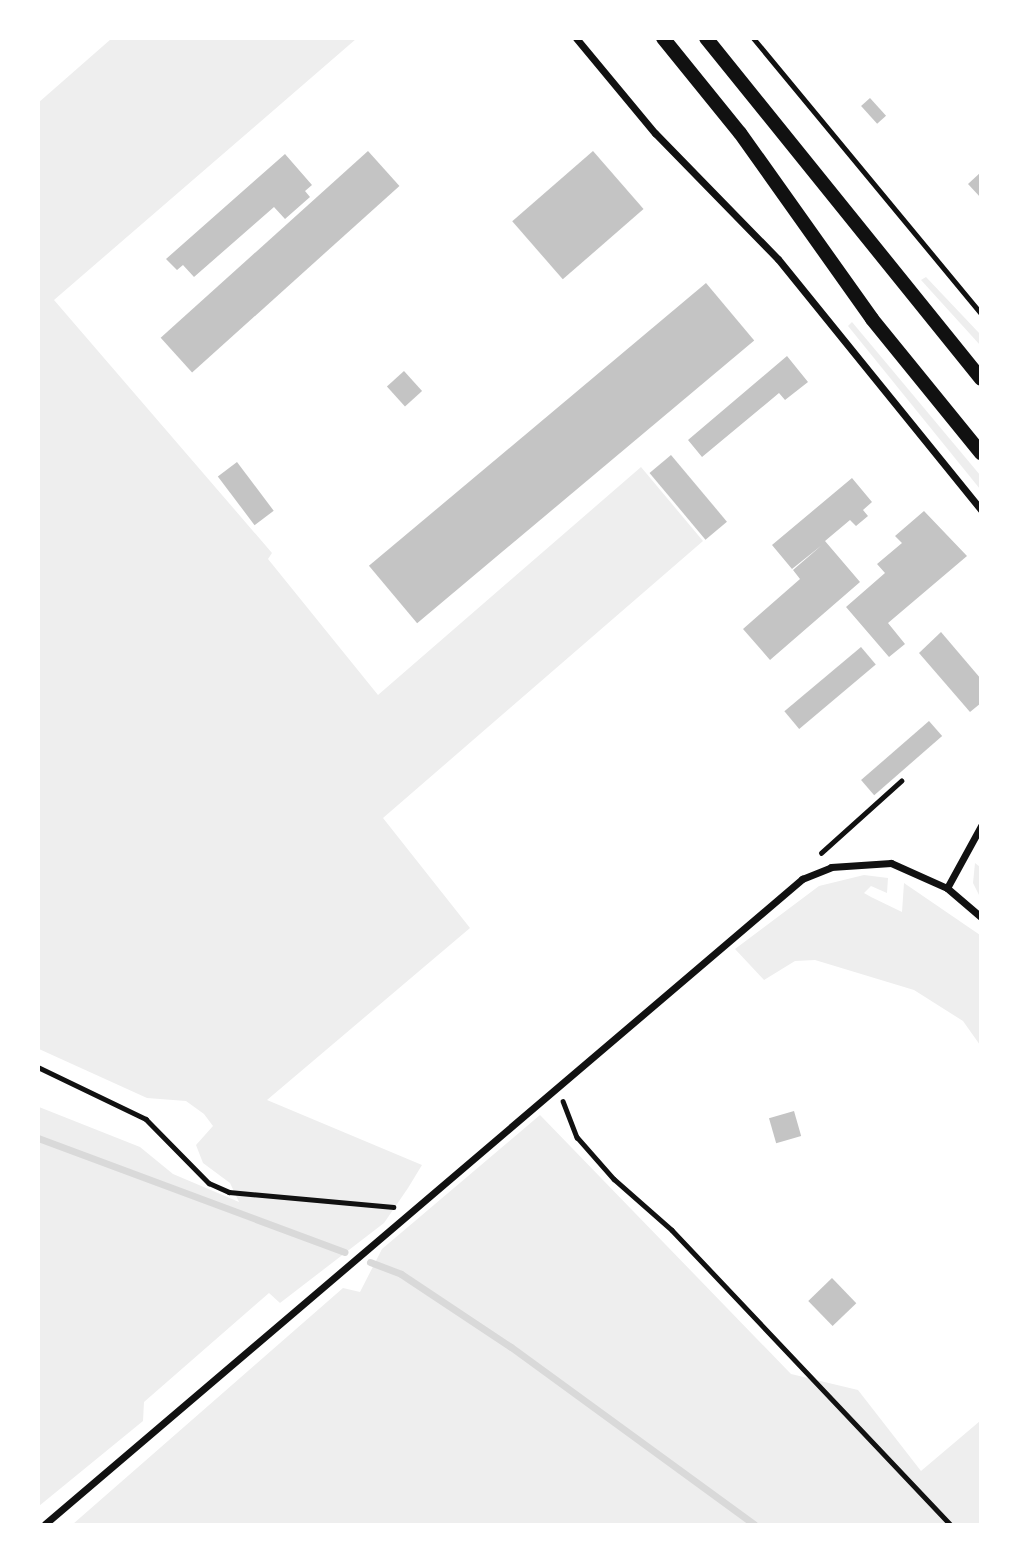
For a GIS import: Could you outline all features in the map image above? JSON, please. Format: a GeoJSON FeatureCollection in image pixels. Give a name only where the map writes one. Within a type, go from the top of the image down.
{"type":"FeatureCollection","features":[{"type":"Feature","properties":{"kind":"main road"},"geometry":{"type":"LineString","coordinates":[[663,38],[740,133],[858,301],[981,453]]}},
{"type":"Feature","properties":{"kind":"main road"},"geometry":{"type":"LineString","coordinates":[[706,38],[981,379]]}},
{"type":"Feature","properties":{"kind":"street"},"geometry":{"type":"LineString","coordinates":[[576,38],[655,133],[778,259],[981,510]]}},
{"type":"Feature","properties":{"kind":"street"},"geometry":{"type":"LineString","coordinates":[[947,888],[981,826]]}},
{"type":"Feature","properties":{"kind":"street"},"geometry":{"type":"LineString","coordinates":[[45,1524],[802,879],[831,867],[891,863],[947,888],[981,917]]}},
{"type":"Feature","properties":{"kind":"lane"},"geometry":{"type":"LineString","coordinates":[[753,38],[981,314]]}},
{"type":"Feature","properties":{"kind":"path"},"geometry":{"type":"LineString","coordinates":[[802,879],[815,858],[901,781]]}},
{"type":"Feature","properties":{"kind":"path"},"geometry":{"type":"LineString","coordinates":[[38,1067],[146,1119],[209,1183],[229,1192],[415,1209]]}},
{"type":"Feature","properties":{"kind":"path"},"geometry":{"type":"LineString","coordinates":[[557,1086],[577,1137],[614,1179],[672,1230],[950,1524]]}},
{"type":"Feature","properties":{"kind":"shaded area"},"geometry":{"type":"Polygon","coordinates":[[[111,39],[356,39],[54,300],[272,553],[268,559],[378,695],[641,467],[703,541],[383,818],[470,928],[267,1100],[422,1165],[384,1223],[280,1303],[269,1293],[144,1402],[143,1421],[39,1506],[39,1107],[140,1147],[173,1174],[239,1202],[230,1183],[203,1163],[196,1145],[213,1126],[204,1114],[186,1101],[147,1098],[39,1049],[38,103],[111,39]]]}},
{"type":"Feature","properties":{"kind":"shaded area"},"geometry":{"type":"Polygon","coordinates":[[[926,277],[980,334],[980,345],[921,280],[926,277]]]}},
{"type":"Feature","properties":{"kind":"shaded area"},"geometry":{"type":"Polygon","coordinates":[[[852,322],[980,475],[980,489],[848,326],[852,322]]]}},
{"type":"Feature","properties":{"kind":"shaded area"},"geometry":{"type":"Polygon","coordinates":[[[975,863],[980,867],[980,897],[973,883],[975,863]]]}},
{"type":"Feature","properties":{"kind":"shaded area"},"geometry":{"type":"Polygon","coordinates":[[[864,875],[888,878],[887,893],[871,886],[864,893],[871,897],[902,912],[904,883],[980,935],[980,1045],[963,1021],[914,990],[815,960],[795,961],[764,980],[735,949],[819,886],[864,875]]]}},
{"type":"Feature","properties":{"kind":"shaded area"},"geometry":{"type":"Polygon","coordinates":[[[540,1115],[791,1374],[858,1390],[921,1471],[980,1421],[980,1524],[73,1524],[343,1288],[360,1292],[382,1249],[540,1115]]]}},
{"type":"Feature","properties":{"kind":"building"},"geometry":{"type":"Polygon","coordinates":[[[870,98],[886,116],[877,124],[861,106],[870,98]]]}},
{"type":"Feature","properties":{"kind":"building"},"geometry":{"type":"Polygon","coordinates":[[[368,151],[399,186],[192,373],[161,338],[368,151]]]}},
{"type":"Feature","properties":{"kind":"building"},"geometry":{"type":"Polygon","coordinates":[[[593,151],[644,209],[563,279],[512,221],[593,151]]]}},
{"type":"Feature","properties":{"kind":"building"},"geometry":{"type":"Polygon","coordinates":[[[285,154],[312,185],[305,191],[310,197],[285,219],[274,207],[194,277],[183,265],[177,270],[166,259],[285,154]]]}},
{"type":"Feature","properties":{"kind":"building"},"geometry":{"type":"Polygon","coordinates":[[[981,172],[981,198],[968,184],[981,172]]]}},
{"type":"Feature","properties":{"kind":"building"},"geometry":{"type":"Polygon","coordinates":[[[706,283],[754,340],[417,623],[369,566],[706,283]]]}},
{"type":"Feature","properties":{"kind":"building"},"geometry":{"type":"Polygon","coordinates":[[[787,356],[808,382],[785,400],[779,393],[702,457],[688,440],[787,356]]]}},
{"type":"Feature","properties":{"kind":"building"},"geometry":{"type":"Polygon","coordinates":[[[404,371],[422,391],[405,406],[387,386],[404,371]]]}},
{"type":"Feature","properties":{"kind":"building"},"geometry":{"type":"Polygon","coordinates":[[[671,455],[727,522],[705,540],[650,473],[671,455]]]}},
{"type":"Feature","properties":{"kind":"building"},"geometry":{"type":"Polygon","coordinates":[[[237,462],[274,511],[255,525],[218,476],[237,462]]]}},
{"type":"Feature","properties":{"kind":"building"},"geometry":{"type":"Polygon","coordinates":[[[852,478],[872,502],[863,510],[868,516],[856,526],[850,520],[825,541],[860,582],[770,660],[743,629],[800,579],[793,570],[822,545],[792,569],[772,545],[852,478]]]}},
{"type":"Feature","properties":{"kind":"building"},"geometry":{"type":"Polygon","coordinates":[[[924,511],[967,556],[888,623],[905,644],[889,657],[846,607],[885,573],[877,564],[902,543],[895,536],[924,511]]]}},
{"type":"Feature","properties":{"kind":"building"},"geometry":{"type":"Polygon","coordinates":[[[941,632],[981,679],[981,703],[970,712],[919,653],[941,632]]]}},
{"type":"Feature","properties":{"kind":"building"},"geometry":{"type":"Polygon","coordinates":[[[861,647],[876,665],[799,729],[784,711],[861,647]]]}},
{"type":"Feature","properties":{"kind":"building"},"geometry":{"type":"Polygon","coordinates":[[[929,721],[942,736],[874,795],[861,780],[929,721]]]}},
{"type":"Feature","properties":{"kind":"building"},"geometry":{"type":"Polygon","coordinates":[[[794,1111],[801,1136],[776,1143],[769,1118],[794,1111]]]}},
{"type":"Feature","properties":{"kind":"building"},"geometry":{"type":"Polygon","coordinates":[[[832,1278],[856,1303],[833,1326],[808,1301],[832,1278]]]}},
{"type":"Feature","properties":{"kind":"waterway"},"geometry":{"type":"LineString","coordinates":[[38,1138],[344,1252]]}},
{"type":"Feature","properties":{"kind":"waterway"},"geometry":{"type":"LineString","coordinates":[[370,1262],[401,1274],[511,1347],[754,1524]]}}]}
